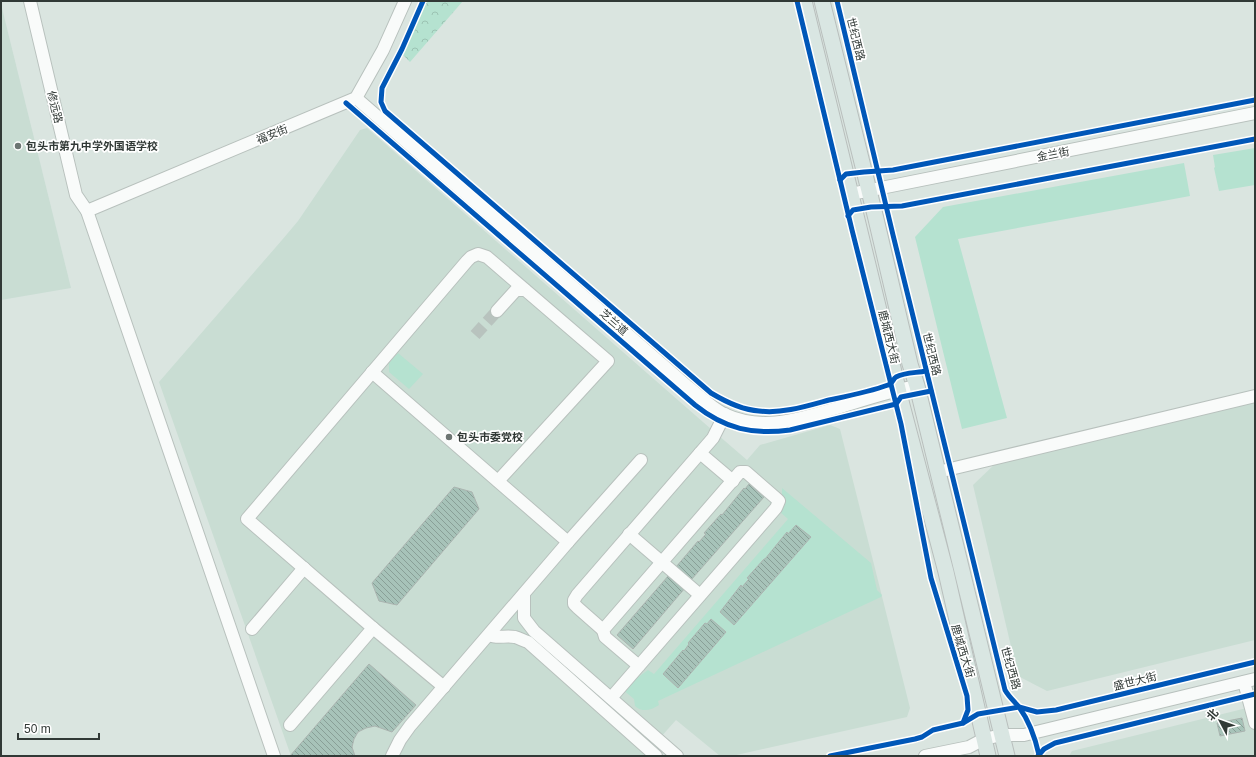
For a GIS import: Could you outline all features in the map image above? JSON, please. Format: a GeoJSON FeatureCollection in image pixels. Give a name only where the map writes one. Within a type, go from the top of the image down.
{"type":"FeatureCollection","features":[{"type":"Feature","properties":{"kind":"main road","name":"鹿城西大街"},"geometry":{"type":"LineString","coordinates":[[804,1],[899,390],[946,572],[988,756]]}},
{"type":"Feature","properties":{"kind":"main road","name":"鹿城西大街"},"geometry":{"type":"LineString","coordinates":[[822,1],[1007,756]]}},
{"type":"Feature","properties":{"kind":"street","name":"修远路"},"geometry":{"type":"LineString","coordinates":[[30,1],[76,195],[87,211],[274,756]]}},
{"type":"Feature","properties":{"kind":"street"},"geometry":{"type":"LineString","coordinates":[[356,98],[383,50],[404,1]]}},
{"type":"Feature","properties":{"kind":"street","name":"福安街"},"geometry":{"type":"LineString","coordinates":[[87,211],[356,98]]}},
{"type":"Feature","properties":{"kind":"street","name":"芝兰道"},"geometry":{"type":"LineString","coordinates":[[356,98],[687,386],[711,406],[725,414],[755,423],[771,423],[793,420],[916,386]]}},
{"type":"Feature","properties":{"kind":"street","name":"金兰街"},"geometry":{"type":"LineString","coordinates":[[851,194],[1255,113]]}},
{"type":"Feature","properties":{"kind":"street"},"geometry":{"type":"LineString","coordinates":[[444,687],[372,628],[247,519],[467,261],[478,254],[487,258],[608,361],[498,482]]}},
{"type":"Feature","properties":{"kind":"street"},"geometry":{"type":"LineString","coordinates":[[497,310],[516,290],[525,290]]}},
{"type":"Feature","properties":{"kind":"street"},"geometry":{"type":"LineString","coordinates":[[372,372],[568,542]]}},
{"type":"Feature","properties":{"kind":"street"},"geometry":{"type":"LineString","coordinates":[[938,472],[1255,396]]}},
{"type":"Feature","properties":{"kind":"street"},"geometry":{"type":"LineString","coordinates":[[639,666],[605,637],[603,630],[574,604],[574,600],[629,534],[713,438],[725,414]]}},
{"type":"Feature","properties":{"kind":"street"},"geometry":{"type":"LineString","coordinates":[[700,453],[733,481]]}},
{"type":"Feature","properties":{"kind":"street"},"geometry":{"type":"LineString","coordinates":[[392,756],[400,740],[410,726],[568,542],[641,460]]}},
{"type":"Feature","properties":{"kind":"street"},"geometry":{"type":"LineString","coordinates":[[603,630],[740,472],[746,472],[777,499],[779,504],[610,698]]}},
{"type":"Feature","properties":{"kind":"street"},"geometry":{"type":"LineString","coordinates":[[629,534],[700,596]]}},
{"type":"Feature","properties":{"kind":"street"},"geometry":{"type":"LineString","coordinates":[[252,629],[304,568]]}},
{"type":"Feature","properties":{"kind":"street"},"geometry":{"type":"LineString","coordinates":[[524,594],[524,618],[534,631],[677,756]]}},
{"type":"Feature","properties":{"kind":"street"},"geometry":{"type":"LineString","coordinates":[[290,725],[372,628]]}},
{"type":"Feature","properties":{"kind":"street"},"geometry":{"type":"LineString","coordinates":[[489,635],[496,638],[515,637],[528,642],[656,756]]}},
{"type":"Feature","properties":{"kind":"street"},"geometry":{"type":"LineString","coordinates":[[925,756],[969,747],[984,739],[1002,735],[1024,735],[1249,681],[1255,723]]}},
{"type":"Feature","properties":{"kind":"shaded area","name":"包头市第九中学外国语学校"},"geometry":{"type":"Polygon","coordinates":[[[1,4],[71,288],[1,300],[1,4]]]}},
{"type":"Feature","properties":{"kind":"shaded area","name":"包头市委党校"},"geometry":{"type":"Polygon","coordinates":[[[367,128],[747,460],[760,445],[830,425],[840,429],[910,708],[907,717],[732,756],[720,756],[676,720],[644,756],[291,756],[159,382],[298,221],[360,130],[367,128]]]}},
{"type":"Feature","properties":{"kind":"shaded area"},"geometry":{"type":"Polygon","coordinates":[[[1255,401],[1255,640],[1047,691],[1018,676],[973,485],[997,462],[1255,401]]]}},
{"type":"Feature","properties":{"kind":"shaded area"},"geometry":{"type":"Polygon","coordinates":[[[1255,706],[1255,756],[1069,756],[1072,751],[1255,706]]]}},
{"type":"Feature","properties":{"kind":"green space"},"geometry":{"type":"Polygon","coordinates":[[[426,1],[463,1],[410,62],[402,54],[426,1]]]}},
{"type":"Feature","properties":{"kind":"green space"},"geometry":{"type":"Polygon","coordinates":[[[1255,148],[1255,185],[1219,191],[1213,155],[1255,148]]]}},
{"type":"Feature","properties":{"kind":"green space"},"geometry":{"type":"Polygon","coordinates":[[[1184,163],[1190,196],[958,239],[1007,418],[962,429],[915,237],[943,207],[1184,163]]]}},
{"type":"Feature","properties":{"kind":"green space"},"geometry":{"type":"Polygon","coordinates":[[[398,353],[423,374],[409,389],[389,372],[389,363],[398,353]]]}},
{"type":"Feature","properties":{"kind":"green space"},"geometry":{"type":"Polygon","coordinates":[[[782,488],[871,563],[877,590],[882,595],[881,597],[658,701],[659,705],[653,708],[641,710],[635,706],[634,699],[622,689],[648,670],[654,674],[788,519],[780,512],[782,488]]]}},
{"type":"Feature","properties":{"kind":"building"},"geometry":{"type":"Polygon","coordinates":[[[749,484],[764,497],[691,580],[676,567],[698,541],[699,542],[706,534],[704,533],[749,484]]]}},
{"type":"Feature","properties":{"kind":"building"},"geometry":{"type":"Polygon","coordinates":[[[454,487],[472,492],[479,509],[397,605],[379,601],[372,583],[454,487]]]}},
{"type":"Feature","properties":{"kind":"building"},"geometry":{"type":"Polygon","coordinates":[[[796,525],[811,537],[734,625],[720,612],[741,585],[742,587],[749,579],[747,578],[787,532],[788,534],[796,525]]]}},
{"type":"Feature","properties":{"kind":"building"},"geometry":{"type":"Polygon","coordinates":[[[669,575],[685,588],[633,649],[617,635],[669,575]]]}},
{"type":"Feature","properties":{"kind":"building"},"geometry":{"type":"Polygon","coordinates":[[[711,619],[726,632],[678,688],[663,674],[683,650],[684,651],[689,644],[688,643],[705,623],[707,624],[711,619]]]}},
{"type":"Feature","properties":{"kind":"building"},"geometry":{"type":"Polygon","coordinates":[[[369,664],[416,705],[392,732],[375,726],[358,732],[352,747],[355,756],[290,756],[369,664]]]}},
{"type":"Feature","properties":{"kind":"building"},"geometry":{"type":"Polygon","coordinates":[[[1242,718],[1245,731],[1220,736],[1217,723],[1242,718]]]}},
{"type":"Feature","properties":{"kind":"tunnel"},"geometry":{"type":"LineString","coordinates":[[475,335],[497,311]]}},
{"type":"Feature","properties":{"kind":"cycle path","name":"世纪西路"},"geometry":{"type":"LineString","coordinates":[[423,1],[402,49],[382,88],[381,102],[385,111],[711,393],[740,407],[768,412],[794,409],[866,392],[889,384],[900,375],[926,371]]}},
{"type":"Feature","properties":{"kind":"cycle path"},"geometry":{"type":"LineString","coordinates":[[797,1],[852,230],[901,424],[931,578],[967,696],[968,710],[963,723]]}},
{"type":"Feature","properties":{"kind":"cycle path","name":"世纪西路"},"geometry":{"type":"LineString","coordinates":[[837,1],[1005,690],[1026,718],[1034,736],[1039,755]]}},
{"type":"Feature","properties":{"kind":"cycle path"},"geometry":{"type":"LineString","coordinates":[[840,180],[846,174],[893,170],[1255,100]]}},
{"type":"Feature","properties":{"kind":"cycle path"},"geometry":{"type":"LineString","coordinates":[[346,103],[695,405],[717,420],[728,425],[752,431],[764,432],[790,430],[896,404],[901,397],[931,391]]}},
{"type":"Feature","properties":{"kind":"cycle path"},"geometry":{"type":"LineString","coordinates":[[848,216],[853,210],[871,207],[902,206],[1255,139]]}},
{"type":"Feature","properties":{"kind":"cycle path","name":"盛世大街"},"geometry":{"type":"LineString","coordinates":[[830,756],[915,739],[922,737],[933,730],[963,723],[978,714],[1019,707],[1037,712],[1056,710],[1255,662]]}},
{"type":"Feature","properties":{"kind":"cycle path"},"geometry":{"type":"LineString","coordinates":[[1038,756],[1044,749],[1055,743],[1255,694]]}},
{"type":"Feature","properties":{"kind":"place","name":"包头市第九中学外国语学校"},"geometry":{"type":"Point","coordinates":[18,146]}},
{"type":"Feature","properties":{"kind":"place","name":"包头市委党校"},"geometry":{"type":"Point","coordinates":[449,437]}}]}
